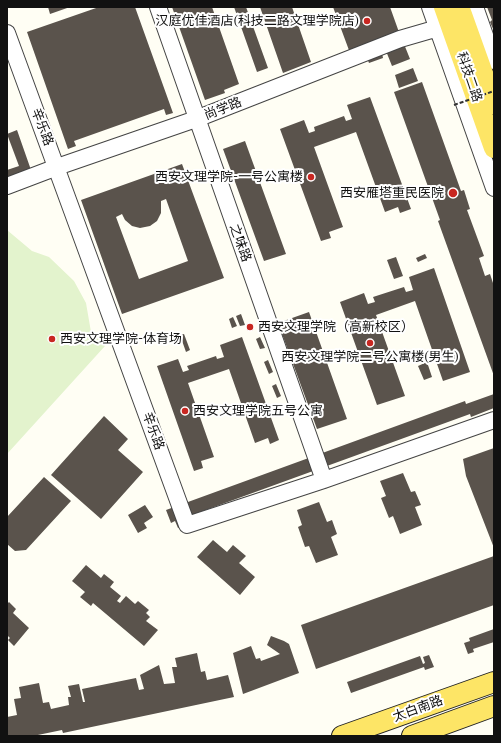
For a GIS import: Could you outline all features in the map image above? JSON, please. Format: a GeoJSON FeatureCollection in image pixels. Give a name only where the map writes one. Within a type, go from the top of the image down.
{"type":"FeatureCollection","features":[{"type":"Feature","properties":{"kind":"main road","name":"科技二路"},"geometry":{"type":"LineString","coordinates":[[444,7],[494,148]]}},
{"type":"Feature","properties":{"kind":"main road","name":"科技二路"},"geometry":{"type":"LineString","coordinates":[[459,7],[494,104]]}},
{"type":"Feature","properties":{"kind":"main road","name":"太白南路"},"geometry":{"type":"LineString","coordinates":[[342,736],[494,682]]}},
{"type":"Feature","properties":{"kind":"main road","name":"太白南路"},"geometry":{"type":"LineString","coordinates":[[412,736],[494,706]]}},
{"type":"Feature","properties":{"kind":"street","name":"之味路"},"geometry":{"type":"LineString","coordinates":[[158,7],[196,119],[324,480]]}},
{"type":"Feature","properties":{"kind":"street"},"geometry":{"type":"LineString","coordinates":[[430,7],[494,188]]}},
{"type":"Feature","properties":{"kind":"street"},"geometry":{"type":"LineString","coordinates":[[475,7],[494,61]]}},
{"type":"Feature","properties":{"kind":"street","name":"尚学路"},"geometry":{"type":"LineString","coordinates":[[7,186],[57,167],[196,119],[400,38],[438,28]]}},
{"type":"Feature","properties":{"kind":"street","name":"辛乐路"},"geometry":{"type":"LineString","coordinates":[[7,33],[187,525],[324,480],[494,420]]}},
{"type":"Feature","properties":{"kind":"path"},"geometry":{"type":"LineString","coordinates":[[454,105],[494,91]]}},
{"type":"Feature","properties":{"kind":"green space","name":"西安文理学院-体育场"},"geometry":{"type":"Polygon","coordinates":[[[7,230],[32,251],[49,257],[74,281],[86,303],[91,332],[105,346],[7,454],[7,230]]]}},
{"type":"Feature","properties":{"kind":"building"},"geometry":{"type":"Polygon","coordinates":[[[48,7],[70,7],[50,14],[48,7]]]}},
{"type":"Feature","properties":{"kind":"building"},"geometry":{"type":"Polygon","coordinates":[[[99,7],[135,7],[173,113],[166,115],[164,109],[74,141],[76,146],[68,149],[27,32],[99,7]]]}},
{"type":"Feature","properties":{"kind":"building"},"geometry":{"type":"Polygon","coordinates":[[[172,7],[212,7],[239,84],[224,90],[225,93],[205,100],[172,7]]]}},
{"type":"Feature","properties":{"kind":"building"},"geometry":{"type":"Polygon","coordinates":[[[234,7],[246,7],[268,68],[257,72],[234,7]]]}},
{"type":"Feature","properties":{"kind":"building"},"geometry":{"type":"Polygon","coordinates":[[[260,7],[292,7],[311,62],[283,73],[260,7]]]}},
{"type":"Feature","properties":{"kind":"building","name":"汉庭优佳酒店(科技二路文理学院店)"},"geometry":{"type":"Polygon","coordinates":[[[333,7],[390,7],[400,35],[350,53],[333,7]]]}},
{"type":"Feature","properties":{"kind":"building"},"geometry":{"type":"Polygon","coordinates":[[[487,7],[494,7],[494,31],[490,22],[492,20],[487,7]]]}},
{"type":"Feature","properties":{"kind":"building"},"geometry":{"type":"Polygon","coordinates":[[[402,39],[410,59],[392,66],[384,46],[402,39]]]}},
{"type":"Feature","properties":{"kind":"building"},"geometry":{"type":"Polygon","coordinates":[[[382,53],[383,58],[369,63],[367,58],[382,53]]]}},
{"type":"Feature","properties":{"kind":"building"},"geometry":{"type":"Polygon","coordinates":[[[413,68],[418,81],[399,88],[395,75],[413,68]]]}},
{"type":"Feature","properties":{"kind":"building"},"geometry":{"type":"Polygon","coordinates":[[[422,82],[461,191],[464,190],[470,209],[467,210],[484,256],[479,258],[485,276],[490,274],[494,286],[494,376],[438,221],[440,220],[394,92],[422,82]]]}},
{"type":"Feature","properties":{"kind":"building","name":"西安文理学院-一号公寓楼"},"geometry":{"type":"Polygon","coordinates":[[[370,97],[411,209],[400,213],[398,207],[385,212],[356,132],[314,147],[343,227],[329,232],[331,238],[321,241],[280,129],[304,120],[309,133],[315,131],[314,127],[344,116],[346,121],[352,119],[347,105],[370,97]]]}},
{"type":"Feature","properties":{"kind":"building"},"geometry":{"type":"Polygon","coordinates":[[[17,130],[31,170],[7,179],[7,170],[19,166],[7,134],[17,130]]]}},
{"type":"Feature","properties":{"kind":"building"},"geometry":{"type":"Polygon","coordinates":[[[245,141],[286,254],[264,261],[223,149],[245,141]]]}},
{"type":"Feature","properties":{"kind":"building"},"geometry":{"type":"Polygon","coordinates":[[[182,164],[224,278],[122,314],[81,200],[182,164]],[[166,199],[161,201],[161,213],[157,221],[150,226],[140,228],[132,226],[125,220],[122,214],[116,217],[139,279],[188,261],[166,199]]]}},
{"type":"Feature","properties":{"kind":"building"},"geometry":{"type":"Polygon","coordinates":[[[425,254],[427,258],[418,262],[416,258],[425,254]]]}},
{"type":"Feature","properties":{"kind":"building"},"geometry":{"type":"Polygon","coordinates":[[[396,257],[403,276],[394,279],[387,260],[396,257]]]}},
{"type":"Feature","properties":{"kind":"building","name":"西安文理学院二号公寓楼(男生)"},"geometry":{"type":"Polygon","coordinates":[[[434,268],[470,372],[443,381],[415,301],[376,315],[405,396],[377,405],[340,302],[364,293],[368,304],[375,302],[373,297],[404,287],[406,292],[413,290],[409,277],[434,268]]]}},
{"type":"Feature","properties":{"kind":"building"},"geometry":{"type":"Polygon","coordinates":[[[309,312],[347,419],[317,429],[278,323],[309,312]]]}},
{"type":"Feature","properties":{"kind":"building"},"geometry":{"type":"Polygon","coordinates":[[[241,314],[245,325],[240,326],[236,316],[241,314]]]}},
{"type":"Feature","properties":{"kind":"building"},"geometry":{"type":"Polygon","coordinates":[[[233,317],[237,326],[232,328],[229,319],[233,317]]]}},
{"type":"Feature","properties":{"kind":"building"},"geometry":{"type":"Polygon","coordinates":[[[184,334],[190,350],[186,352],[180,335],[184,334]]]}},
{"type":"Feature","properties":{"kind":"building","name":"西安文理学院五号公寓"},"geometry":{"type":"Polygon","coordinates":[[[242,337],[279,440],[270,444],[268,438],[255,443],[229,369],[188,383],[214,457],[201,461],[203,468],[194,471],[157,366],[178,359],[183,372],[189,370],[187,366],[216,356],[217,359],[224,357],[220,345],[242,337]]]}},
{"type":"Feature","properties":{"kind":"building"},"geometry":{"type":"Polygon","coordinates":[[[260,337],[265,348],[260,349],[256,339],[260,337]]]}},
{"type":"Feature","properties":{"kind":"building"},"geometry":{"type":"Polygon","coordinates":[[[268,360],[273,372],[269,374],[264,362],[268,360]]]}},
{"type":"Feature","properties":{"kind":"building"},"geometry":{"type":"Polygon","coordinates":[[[427,362],[432,377],[424,380],[418,366],[427,362]]]}},
{"type":"Feature","properties":{"kind":"building"},"geometry":{"type":"Polygon","coordinates":[[[276,384],[281,396],[277,398],[272,386],[276,384]]]}},
{"type":"Feature","properties":{"kind":"building"},"geometry":{"type":"Polygon","coordinates":[[[494,394],[494,408],[471,417],[470,414],[192,515],[195,522],[178,528],[175,521],[171,523],[166,510],[465,401],[466,404],[494,394]]]}},
{"type":"Feature","properties":{"kind":"building"},"geometry":{"type":"Polygon","coordinates":[[[104,416],[128,439],[118,450],[143,472],[101,519],[51,475],[104,416]]]}},
{"type":"Feature","properties":{"kind":"building"},"geometry":{"type":"Polygon","coordinates":[[[494,448],[494,548],[466,476],[463,459],[494,448]]]}},
{"type":"Feature","properties":{"kind":"building"},"geometry":{"type":"Polygon","coordinates":[[[403,473],[411,492],[415,491],[421,505],[415,507],[422,525],[400,534],[393,516],[389,518],[381,498],[386,496],[380,481],[403,473]]]}},
{"type":"Feature","properties":{"kind":"building"},"geometry":{"type":"Polygon","coordinates":[[[44,477],[71,501],[26,550],[15,551],[7,544],[7,517],[44,477]]]}},
{"type":"Feature","properties":{"kind":"building"},"geometry":{"type":"Polygon","coordinates":[[[319,502],[327,522],[332,520],[337,534],[331,537],[338,555],[316,563],[309,546],[305,547],[298,527],[302,525],[297,510],[319,502]]]}},
{"type":"Feature","properties":{"kind":"building"},"geometry":{"type":"Polygon","coordinates":[[[145,505],[153,517],[144,523],[147,528],[138,533],[128,515],[145,505]]]}},
{"type":"Feature","properties":{"kind":"building"},"geometry":{"type":"Polygon","coordinates":[[[213,540],[227,552],[233,545],[246,556],[239,563],[255,577],[240,595],[197,557],[213,540]]]}},
{"type":"Feature","properties":{"kind":"building"},"geometry":{"type":"Polygon","coordinates":[[[494,556],[494,605],[316,669],[301,625],[494,556]]]}},
{"type":"Feature","properties":{"kind":"building"},"geometry":{"type":"Polygon","coordinates":[[[86,565],[101,578],[104,574],[114,582],[110,587],[121,596],[117,601],[120,603],[126,596],[135,604],[138,601],[149,610],[146,613],[150,617],[146,621],[158,630],[144,646],[93,603],[91,606],[80,597],[85,592],[72,581],[86,565]]]}},
{"type":"Feature","properties":{"kind":"building"},"geometry":{"type":"Polygon","coordinates":[[[9,602],[16,609],[13,613],[29,628],[14,646],[8,640],[10,638],[7,635],[7,604],[9,602]]]}},
{"type":"Feature","properties":{"kind":"building"},"geometry":{"type":"Polygon","coordinates":[[[494,629],[494,642],[473,649],[474,652],[468,654],[464,643],[470,641],[469,638],[494,629]]]}},
{"type":"Feature","properties":{"kind":"building"},"geometry":{"type":"Polygon","coordinates":[[[271,636],[289,644],[299,673],[243,694],[233,653],[251,646],[256,659],[260,658],[261,661],[280,654],[267,645],[271,636]]]}},
{"type":"Feature","properties":{"kind":"building"},"geometry":{"type":"Polygon","coordinates":[[[197,653],[201,672],[205,671],[207,680],[228,675],[234,697],[63,733],[62,730],[33,736],[7,736],[7,717],[17,715],[14,699],[21,698],[19,687],[39,683],[43,703],[49,702],[51,709],[69,705],[68,697],[71,697],[68,686],[79,684],[83,702],[85,702],[82,689],[136,678],[139,690],[144,689],[140,675],[159,665],[164,684],[175,683],[172,667],[177,667],[175,658],[197,653]]]}},
{"type":"Feature","properties":{"kind":"building"},"geometry":{"type":"Polygon","coordinates":[[[429,655],[434,667],[425,670],[424,667],[351,693],[347,682],[420,656],[423,664],[425,663],[423,657],[429,655]]]}},
{"type":"Feature","properties":{"kind":"place","name":"汉庭优佳酒店(科技二路文理学院店)"},"geometry":{"type":"Point","coordinates":[367,21]}},
{"type":"Feature","properties":{"kind":"place","name":"西安文理学院-一号公寓楼"},"geometry":{"type":"Point","coordinates":[311,177]}},
{"type":"Feature","properties":{"kind":"place","name":"西安雁塔重民医院"},"geometry":{"type":"Point","coordinates":[453,193]}},
{"type":"Feature","properties":{"kind":"place","name":"西安文理学院（高新校区）"},"geometry":{"type":"Point","coordinates":[250,327]}},
{"type":"Feature","properties":{"kind":"place","name":"西安文理学院-体育场"},"geometry":{"type":"Point","coordinates":[52,339]}},
{"type":"Feature","properties":{"kind":"place","name":"西安文理学院二号公寓楼(男生)"},"geometry":{"type":"Point","coordinates":[370,343]}},
{"type":"Feature","properties":{"kind":"place","name":"西安文理学院五号公寓"},"geometry":{"type":"Point","coordinates":[185,411]}}]}
